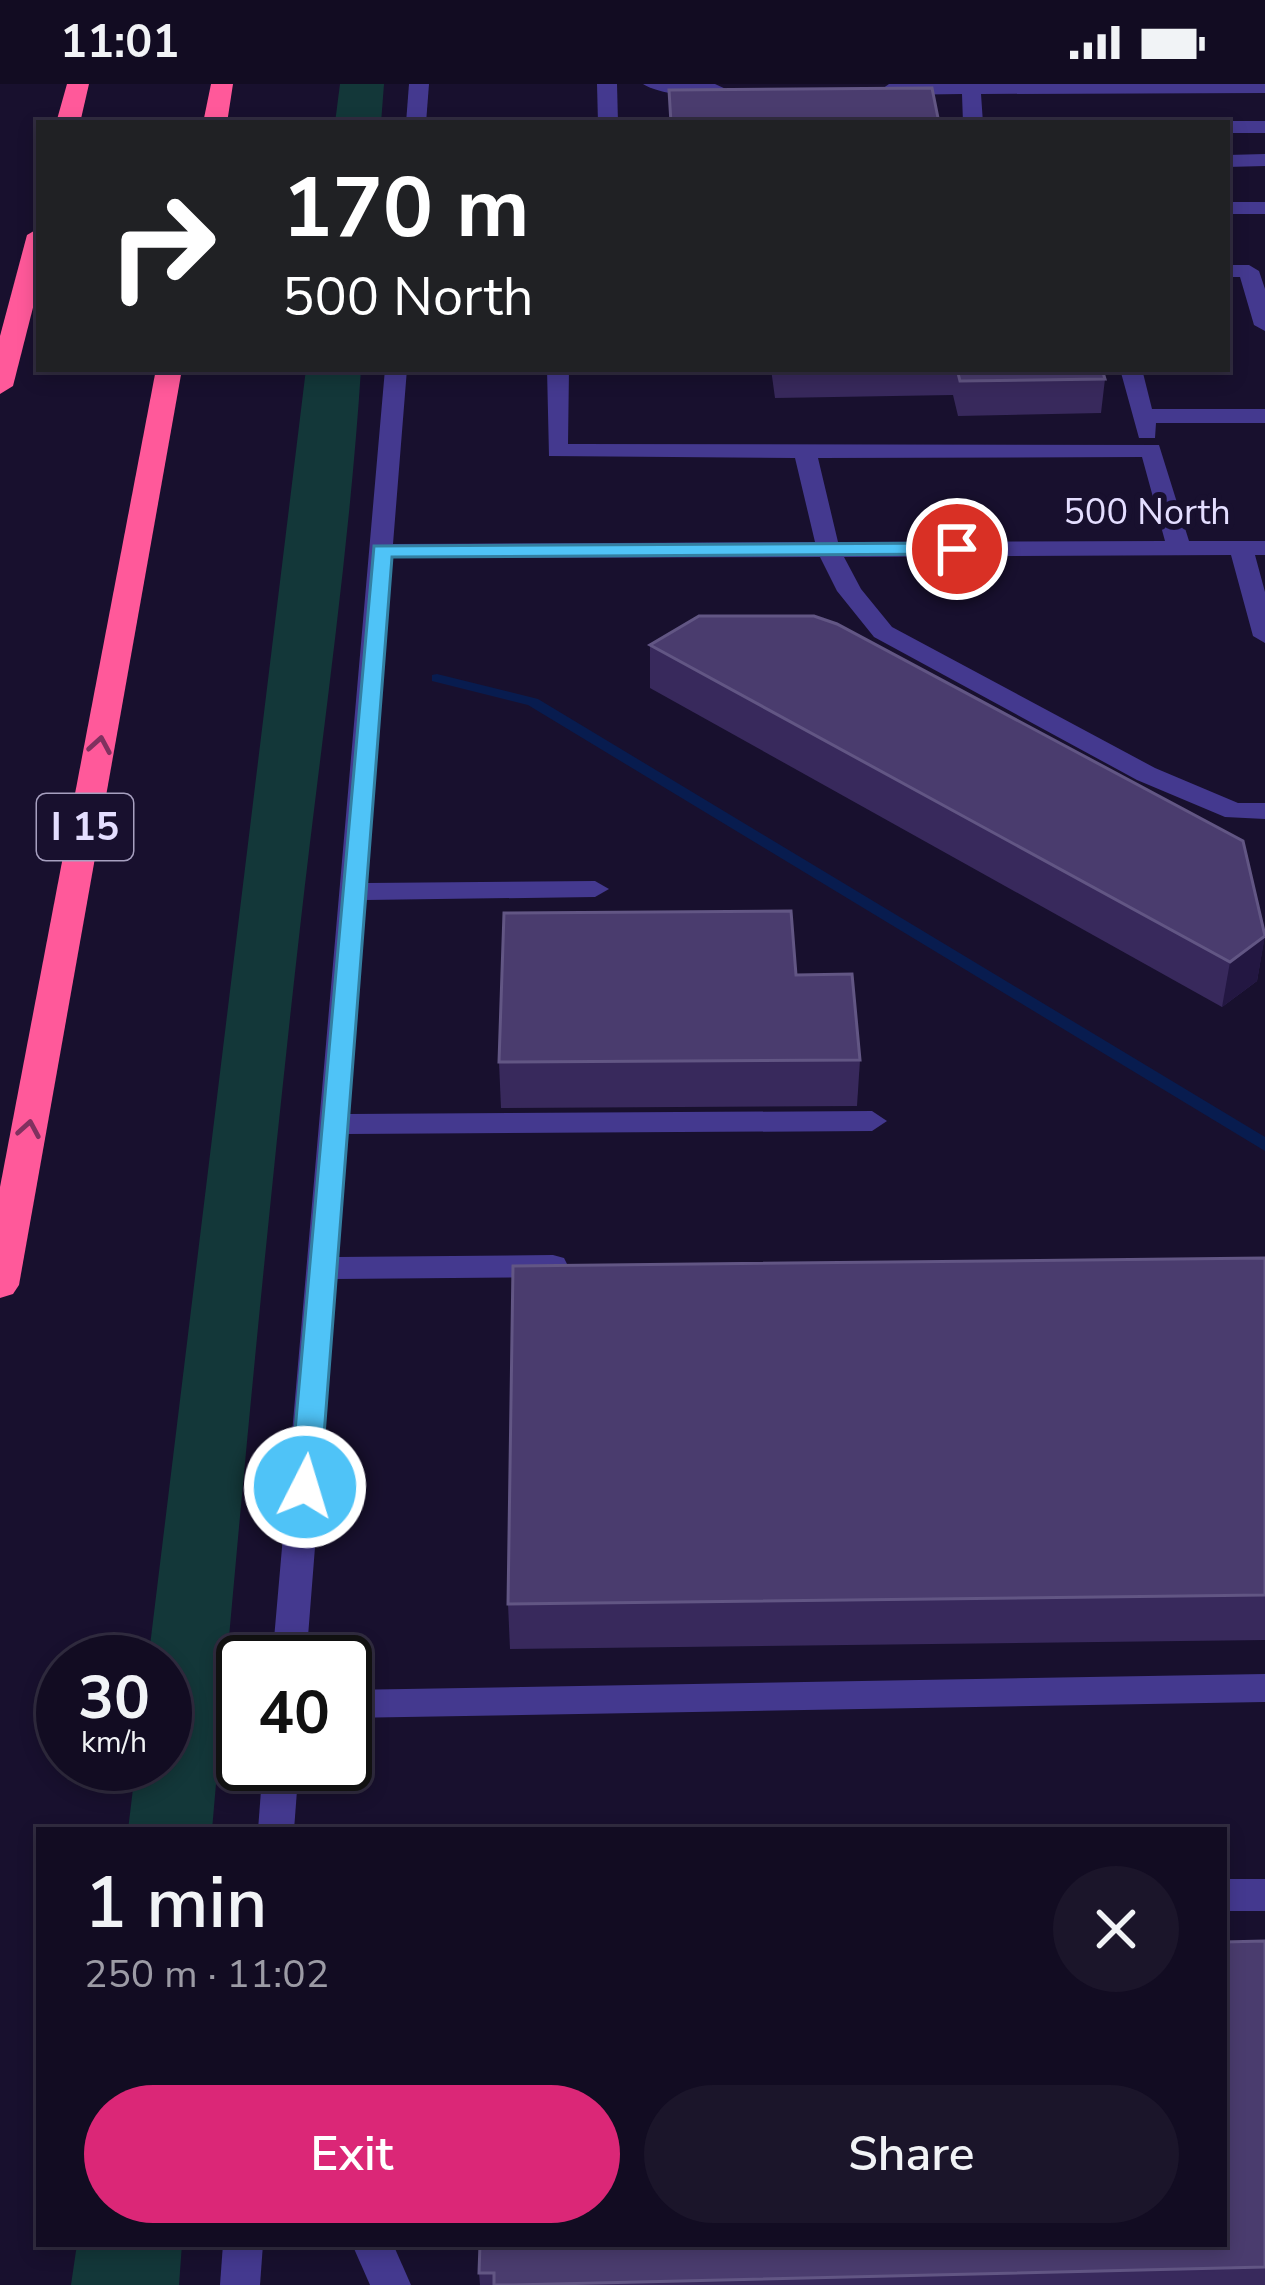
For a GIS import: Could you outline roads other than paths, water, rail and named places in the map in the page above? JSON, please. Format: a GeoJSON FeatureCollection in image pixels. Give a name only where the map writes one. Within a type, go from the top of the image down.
{"type":"FeatureCollection","features":[{"type":"Feature","properties":{"kind":"highway"},"geometry":{"type":"LineString","coordinates":[[69,120],[78,84]]}},
{"type":"Feature","properties":{"kind":"highway"},"geometry":{"type":"LineString","coordinates":[[216,120],[222,84]]}},
{"type":"Feature","properties":{"kind":"highway"},"geometry":{"type":"LineString","coordinates":[[0,386],[36,247]]}},
{"type":"Feature","properties":{"kind":"highway","name":"I 15"},"geometry":{"type":"LineString","coordinates":[[0,1285],[168,372]]}},
{"type":"Feature","properties":{"kind":"street"},"geometry":{"type":"LineString","coordinates":[[416,120],[419,84]]}},
{"type":"Feature","properties":{"kind":"street"},"geometry":{"type":"LineString","coordinates":[[608,84],[608,120]]}},
{"type":"Feature","properties":{"kind":"street"},"geometry":{"type":"LineString","coordinates":[[652,84],[686,91],[745,90]]}},
{"type":"Feature","properties":{"kind":"street"},"geometry":{"type":"LineString","coordinates":[[878,90],[1265,87]]}},
{"type":"Feature","properties":{"kind":"street"},"geometry":{"type":"LineString","coordinates":[[971,89],[973,120]]}},
{"type":"Feature","properties":{"kind":"street"},"geometry":{"type":"LineString","coordinates":[[1230,127],[1265,127]]}},
{"type":"Feature","properties":{"kind":"street"},"geometry":{"type":"LineString","coordinates":[[1230,161],[1265,160]]}},
{"type":"Feature","properties":{"kind":"street"},"geometry":{"type":"LineString","coordinates":[[1230,208],[1265,208]]}},
{"type":"Feature","properties":{"kind":"street"},"geometry":{"type":"LineString","coordinates":[[1230,271],[1249,271],[1265,325]]}},
{"type":"Feature","properties":{"kind":"street"},"geometry":{"type":"LineString","coordinates":[[291,1635],[396,372]]}},
{"type":"Feature","properties":{"kind":"street"},"geometry":{"type":"LineString","coordinates":[[558,372],[557,451],[1151,450]]}},
{"type":"Feature","properties":{"kind":"street"},"geometry":{"type":"LineString","coordinates":[[1132,372],[1179,549]]}},
{"type":"Feature","properties":{"kind":"street"},"geometry":{"type":"LineString","coordinates":[[1142,416],[1265,416]]}},
{"type":"Feature","properties":{"kind":"street"},"geometry":{"type":"LineString","coordinates":[[805,451],[825,549],[855,604],[883,632],[1145,773],[1234,812],[1265,811]]}},
{"type":"Feature","properties":{"kind":"street"},"geometry":{"type":"LineString","coordinates":[[1253,548],[1265,636]]}},
{"type":"Feature","properties":{"kind":"street","name":"500 North"},"geometry":{"type":"LineString","coordinates":[[382,551],[1253,548]]}},
{"type":"Feature","properties":{"kind":"street"},"geometry":{"type":"LineString","coordinates":[[354,892],[595,889]]}},
{"type":"Feature","properties":{"kind":"street"},"geometry":{"type":"LineString","coordinates":[[336,1124],[872,1120]]}},
{"type":"Feature","properties":{"kind":"street"},"geometry":{"type":"LineString","coordinates":[[325,1268],[583,1266]]}},
{"type":"Feature","properties":{"kind":"street"},"geometry":{"type":"LineString","coordinates":[[372,1704],[1265,1688]]}},
{"type":"Feature","properties":{"kind":"street"},"geometry":{"type":"LineString","coordinates":[[276,1827],[279,1791]]}},
{"type":"Feature","properties":{"kind":"street"},"geometry":{"type":"LineString","coordinates":[[1227,1895],[1265,1894]]}},
{"type":"Feature","properties":{"kind":"street"},"geometry":{"type":"LineString","coordinates":[[240,2285],[243,2247]]}},
{"type":"Feature","properties":{"kind":"street"},"geometry":{"type":"LineString","coordinates":[[373,2247],[391,2285]]}},
{"type":"Feature","properties":{"kind":"waterway"},"geometry":{"type":"LineString","coordinates":[[437,678],[533,702],[1265,1145]]}}]}
